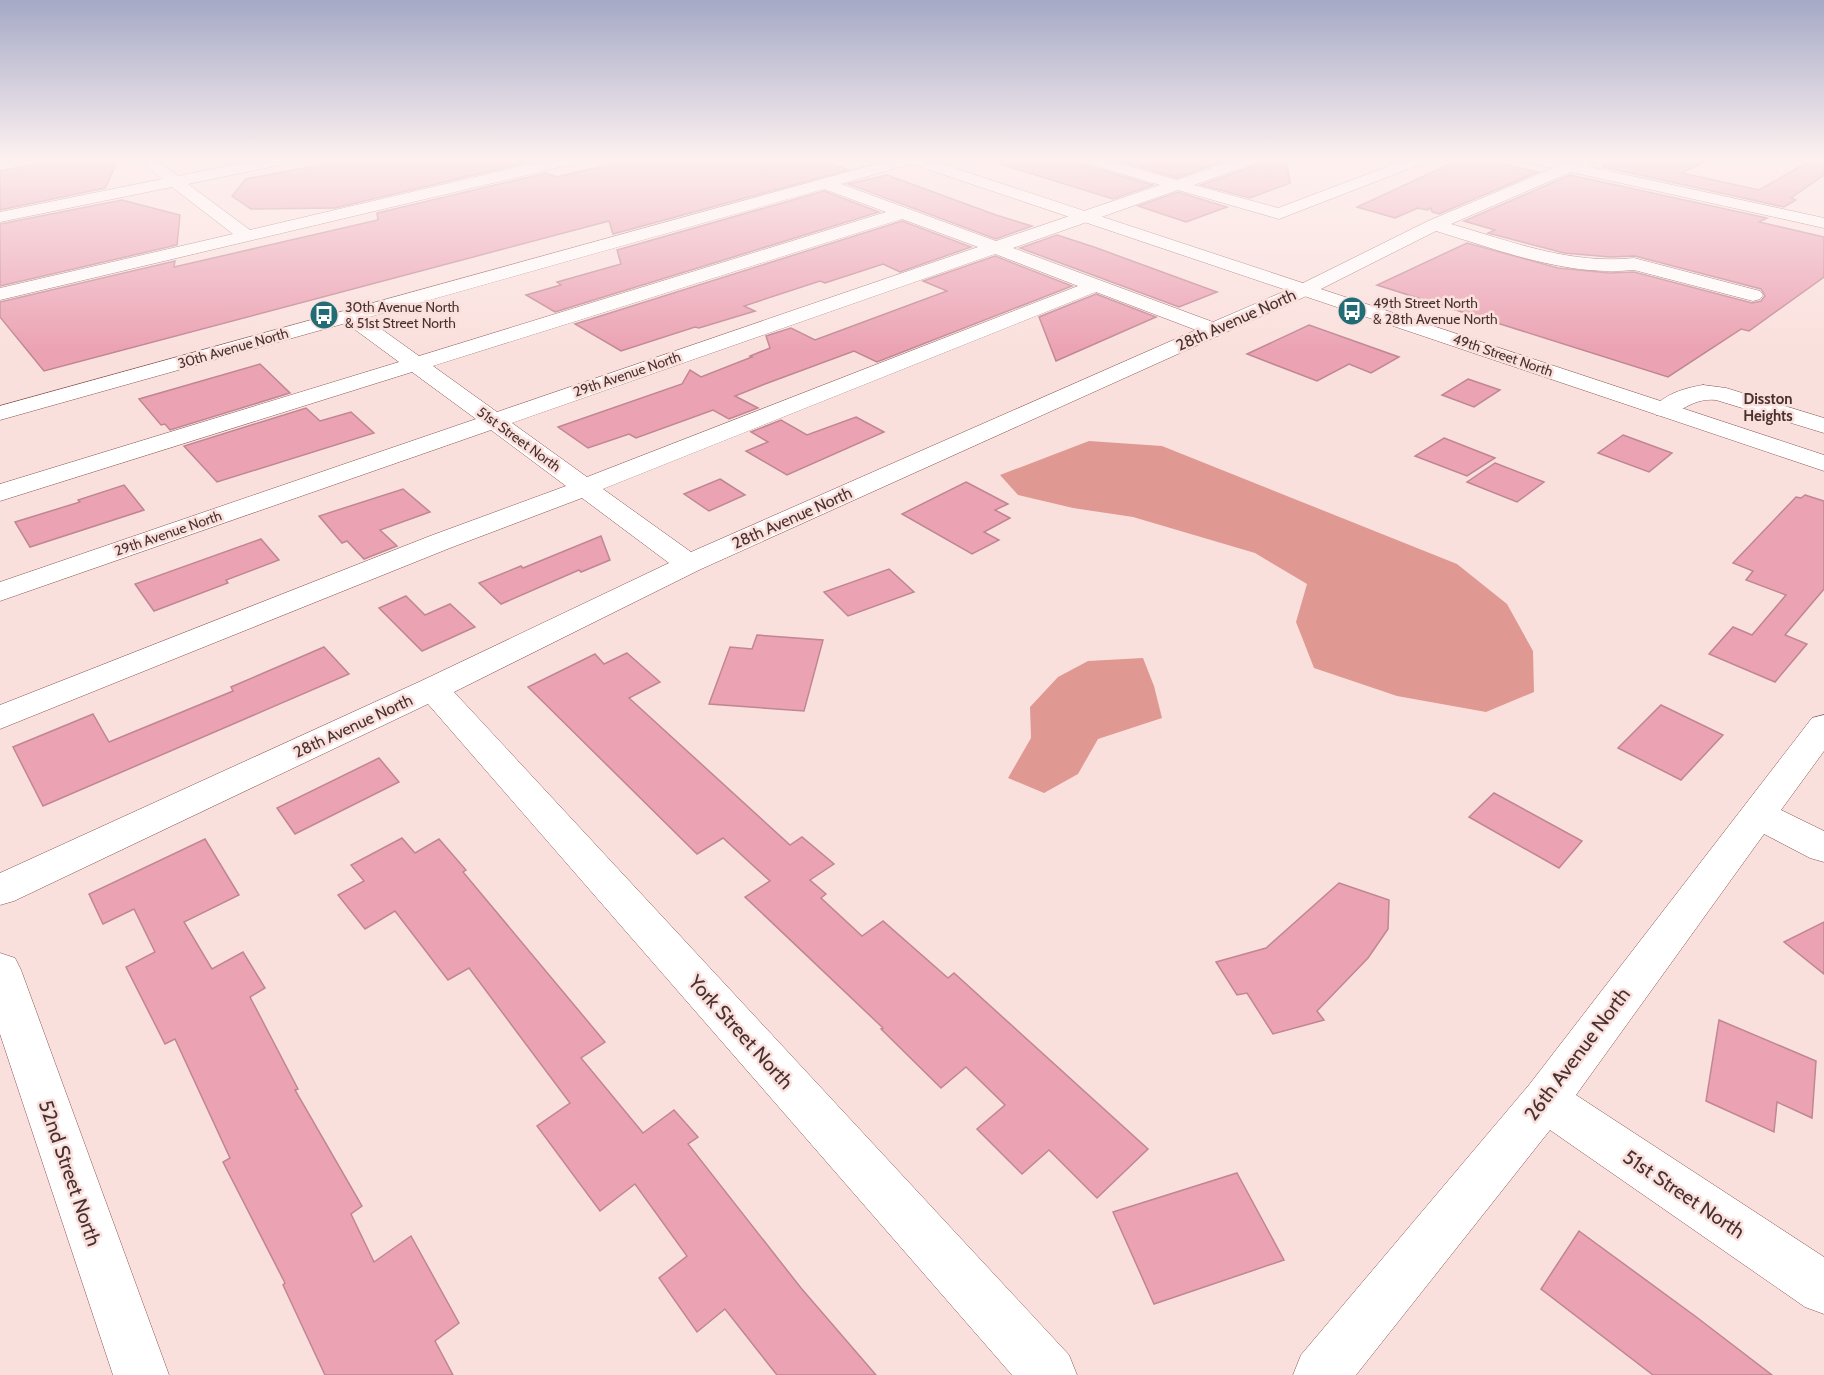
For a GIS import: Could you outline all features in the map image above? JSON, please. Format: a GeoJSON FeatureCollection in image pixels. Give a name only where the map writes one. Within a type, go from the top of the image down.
{"type":"FeatureCollection","features":[{"type":"Feature","properties":{"kind":"street"},"geometry":{"type":"LineString","coordinates":[[229,222],[247,236]]}},
{"type":"Feature","properties":{"kind":"street"},"geometry":{"type":"LineString","coordinates":[[0,294],[306,222]]}},
{"type":"Feature","properties":{"kind":"street","name":"30th Avenue North"},"geometry":{"type":"LineString","coordinates":[[0,413],[684,222]]}},
{"type":"Feature","properties":{"kind":"street"},"geometry":{"type":"LineString","coordinates":[[0,493],[872,222]]}},
{"type":"Feature","properties":{"kind":"street"},"geometry":{"type":"LineString","coordinates":[[926,222],[1214,330]]}},
{"type":"Feature","properties":{"kind":"street","name":"29th Avenue North"},"geometry":{"type":"LineString","coordinates":[[0,592],[1069,222]]}},
{"type":"Feature","properties":{"kind":"street","name":"49th Street North"},"geometry":{"type":"LineString","coordinates":[[1106,222],[1824,463]]}},
{"type":"Feature","properties":{"kind":"street","name":"28th Avenue North"},"geometry":{"type":"LineString","coordinates":[[0,890],[433,689],[689,564],[1306,289],[1441,222]]}},
{"type":"Feature","properties":{"kind":"street"},"geometry":{"type":"LineString","coordinates":[[1434,225],[1549,256],[1617,267],[1634,264],[1753,295]]}},
{"type":"Feature","properties":{"kind":"street"},"geometry":{"type":"LineString","coordinates":[[0,718],[440,542],[586,488],[1095,286]]}},
{"type":"Feature","properties":{"kind":"street","name":"51st Street North"},"geometry":{"type":"LineString","coordinates":[[350,316],[689,564]]}},
{"type":"Feature","properties":{"kind":"street"},"geometry":{"type":"LineString","coordinates":[[1665,410],[1683,396],[1701,391],[1718,393],[1824,426]]}},
{"type":"Feature","properties":{"kind":"street","name":"York Street North"},"geometry":{"type":"LineString","coordinates":[[433,689],[1049,1375]]}},
{"type":"Feature","properties":{"kind":"street","name":"26th Avenue North"},"geometry":{"type":"LineString","coordinates":[[1321,1375],[1545,1100],[1824,726]]}},
{"type":"Feature","properties":{"kind":"street"},"geometry":{"type":"LineString","coordinates":[[1757,814],[1824,848]]}},
{"type":"Feature","properties":{"kind":"street","name":"52nd Street North"},"geometry":{"type":"LineString","coordinates":[[0,970],[141,1375]]}},
{"type":"Feature","properties":{"kind":"street","name":"51st Street North"},"geometry":{"type":"LineString","coordinates":[[1545,1100],[1824,1288]]}},
{"type":"Feature","properties":{"kind":"shaded area"},"geometry":{"type":"Polygon","coordinates":[[[1089,441],[1162,446],[1457,564],[1507,604],[1533,651],[1534,692],[1486,712],[1397,696],[1314,668],[1296,622],[1307,584],[1255,553],[1133,517],[1073,508],[1018,495],[1000,475],[1089,441]]]}},
{"type":"Feature","properties":{"kind":"shaded area"},"geometry":{"type":"Polygon","coordinates":[[[1143,658],[1154,686],[1162,718],[1098,739],[1078,774],[1044,793],[1008,778],[1031,738],[1030,707],[1058,677],[1088,661],[1143,658]]]}},
{"type":"Feature","properties":{"kind":"building"},"geometry":{"type":"Polygon","coordinates":[[[179,222],[177,245],[0,286],[0,224],[179,222]]]}},
{"type":"Feature","properties":{"kind":"building"},"geometry":{"type":"Polygon","coordinates":[[[369,222],[605,222],[44,371],[0,317],[0,302],[175,261],[174,267],[369,222]]]}},
{"type":"Feature","properties":{"kind":"building"},"geometry":{"type":"Polygon","coordinates":[[[609,222],[656,222],[613,234],[609,222]]]}},
{"type":"Feature","properties":{"kind":"building"},"geometry":{"type":"Polygon","coordinates":[[[715,222],[846,222],[555,312],[526,295],[561,285],[557,282],[621,264],[617,250],[715,222]]]}},
{"type":"Feature","properties":{"kind":"building"},"geometry":{"type":"Polygon","coordinates":[[[898,222],[905,222],[971,247],[900,272],[883,264],[825,283],[820,281],[744,306],[755,311],[699,328],[695,327],[621,351],[575,324],[898,222]]]}},
{"type":"Feature","properties":{"kind":"building"},"geometry":{"type":"Polygon","coordinates":[[[951,222],[1019,222],[1032,226],[996,239],[951,222]]]}},
{"type":"Feature","properties":{"kind":"building"},"geometry":{"type":"Polygon","coordinates":[[[1468,222],[1760,222],[1824,237],[1824,277],[1749,331],[1741,329],[1668,377],[1377,285],[1467,243],[1558,268],[1609,273],[1634,272],[1752,303],[1761,301],[1765,296],[1761,289],[1635,256],[1610,257],[1564,253],[1488,233],[1495,230],[1468,222]]]}},
{"type":"Feature","properties":{"kind":"building"},"geometry":{"type":"Polygon","coordinates":[[[1057,235],[1217,292],[1179,307],[1020,248],[1057,235]]]}},
{"type":"Feature","properties":{"kind":"building"},"geometry":{"type":"Polygon","coordinates":[[[995,256],[1072,286],[877,362],[854,351],[765,384],[735,396],[758,408],[729,419],[713,410],[636,438],[629,434],[588,448],[558,427],[682,384],[690,370],[701,377],[752,357],[750,356],[770,348],[766,336],[791,328],[815,340],[947,291],[923,281],[995,256]]]}},
{"type":"Feature","properties":{"kind":"building"},"geometry":{"type":"Polygon","coordinates":[[[1096,294],[1156,317],[1056,361],[1039,317],[1096,294]]]}},
{"type":"Feature","properties":{"kind":"building"},"geometry":{"type":"Polygon","coordinates":[[[1309,325],[1399,357],[1371,373],[1349,364],[1317,381],[1247,354],[1309,325]]]}},
{"type":"Feature","properties":{"kind":"building"},"geometry":{"type":"Polygon","coordinates":[[[260,364],[290,393],[170,430],[165,424],[161,425],[139,399],[260,364]]]}},
{"type":"Feature","properties":{"kind":"building"},"geometry":{"type":"Polygon","coordinates":[[[1468,379],[1500,390],[1474,407],[1442,395],[1468,379]]]}},
{"type":"Feature","properties":{"kind":"building"},"geometry":{"type":"Polygon","coordinates":[[[306,408],[320,421],[351,412],[374,433],[217,482],[184,446],[306,408]]]}},
{"type":"Feature","properties":{"kind":"building"},"geometry":{"type":"Polygon","coordinates":[[[856,417],[884,432],[787,475],[746,451],[768,442],[751,432],[781,420],[807,435],[856,417]]]}},
{"type":"Feature","properties":{"kind":"building"},"geometry":{"type":"Polygon","coordinates":[[[1623,435],[1672,453],[1649,472],[1598,453],[1623,435]]]}},
{"type":"Feature","properties":{"kind":"building"},"geometry":{"type":"Polygon","coordinates":[[[1444,438],[1495,458],[1467,476],[1415,456],[1444,438]]]}},
{"type":"Feature","properties":{"kind":"building"},"geometry":{"type":"Polygon","coordinates":[[[1495,463],[1544,482],[1517,502],[1467,482],[1495,463]]]}},
{"type":"Feature","properties":{"kind":"building"},"geometry":{"type":"Polygon","coordinates":[[[720,479],[745,495],[709,511],[684,494],[720,479]]]}},
{"type":"Feature","properties":{"kind":"building"},"geometry":{"type":"Polygon","coordinates":[[[966,482],[1008,504],[995,510],[1010,518],[984,532],[999,540],[972,554],[902,514],[966,482]]]}},
{"type":"Feature","properties":{"kind":"building"},"geometry":{"type":"Polygon","coordinates":[[[124,485],[144,510],[30,547],[15,522],[80,502],[78,500],[124,485]]]}},
{"type":"Feature","properties":{"kind":"building"},"geometry":{"type":"Polygon","coordinates":[[[403,489],[430,512],[380,530],[397,546],[364,559],[347,541],[342,543],[319,516],[403,489]]]}},
{"type":"Feature","properties":{"kind":"building"},"geometry":{"type":"Polygon","coordinates":[[[1805,495],[1824,501],[1824,589],[1785,635],[1807,644],[1775,682],[1709,654],[1733,627],[1752,635],[1786,595],[1746,580],[1753,571],[1733,563],[1796,497],[1801,498],[1805,495]]]}},
{"type":"Feature","properties":{"kind":"building"},"geometry":{"type":"Polygon","coordinates":[[[601,536],[610,560],[581,572],[579,570],[501,604],[479,583],[521,566],[523,568],[601,536]]]}},
{"type":"Feature","properties":{"kind":"building"},"geometry":{"type":"Polygon","coordinates":[[[261,539],[279,560],[226,580],[228,583],[154,611],[135,584],[261,539]]]}},
{"type":"Feature","properties":{"kind":"building"},"geometry":{"type":"Polygon","coordinates":[[[889,569],[914,592],[848,616],[824,592],[889,569]]]}},
{"type":"Feature","properties":{"kind":"building"},"geometry":{"type":"Polygon","coordinates":[[[406,596],[425,615],[450,604],[475,627],[422,651],[379,608],[406,596]]]}},
{"type":"Feature","properties":{"kind":"building"},"geometry":{"type":"Polygon","coordinates":[[[757,635],[823,640],[804,711],[709,704],[730,647],[752,649],[757,635]]]}},
{"type":"Feature","properties":{"kind":"building"},"geometry":{"type":"Polygon","coordinates":[[[324,647],[349,674],[43,806],[13,747],[93,714],[109,742],[233,691],[231,687],[324,647]]]}},
{"type":"Feature","properties":{"kind":"building"},"geometry":{"type":"Polygon","coordinates":[[[627,653],[660,682],[629,698],[790,845],[802,837],[834,864],[810,880],[826,894],[821,898],[862,936],[883,921],[948,978],[954,973],[1148,1149],[1097,1198],[1049,1150],[1022,1174],[977,1129],[1005,1105],[966,1067],[941,1088],[881,1029],[883,1028],[745,897],[770,881],[723,838],[697,854],[528,687],[595,654],[604,664],[627,653]]]}},
{"type":"Feature","properties":{"kind":"building"},"geometry":{"type":"Polygon","coordinates":[[[1661,705],[1723,735],[1681,780],[1618,748],[1661,705]]]}},
{"type":"Feature","properties":{"kind":"building"},"geometry":{"type":"Polygon","coordinates":[[[379,758],[399,782],[295,834],[277,808],[379,758]]]}},
{"type":"Feature","properties":{"kind":"building"},"geometry":{"type":"Polygon","coordinates":[[[1494,793],[1582,841],[1559,868],[1469,817],[1494,793]]]}},
{"type":"Feature","properties":{"kind":"building"},"geometry":{"type":"Polygon","coordinates":[[[402,838],[415,853],[439,839],[466,870],[463,872],[605,1042],[581,1058],[643,1133],[674,1110],[698,1137],[688,1144],[801,1288],[876,1375],[777,1375],[725,1309],[697,1332],[659,1278],[687,1256],[635,1184],[600,1211],[537,1126],[570,1103],[469,968],[448,980],[395,911],[365,929],[338,895],[364,881],[351,865],[402,838]]]}},
{"type":"Feature","properties":{"kind":"building"},"geometry":{"type":"Polygon","coordinates":[[[205,839],[239,895],[184,922],[212,969],[243,952],[265,988],[250,997],[298,1089],[295,1090],[362,1206],[351,1214],[374,1262],[411,1236],[459,1323],[435,1341],[453,1375],[325,1375],[283,1285],[285,1283],[223,1162],[230,1158],[175,1039],[165,1044],[126,967],[155,952],[134,909],[103,924],[89,894],[205,839]]]}},
{"type":"Feature","properties":{"kind":"building"},"geometry":{"type":"Polygon","coordinates":[[[1339,883],[1389,900],[1388,929],[1368,958],[1317,1011],[1324,1020],[1273,1034],[1247,993],[1237,995],[1216,962],[1266,948],[1339,883]]]}},
{"type":"Feature","properties":{"kind":"building"},"geometry":{"type":"Polygon","coordinates":[[[1824,922],[1824,974],[1784,942],[1824,922]]]}},
{"type":"Feature","properties":{"kind":"building"},"geometry":{"type":"Polygon","coordinates":[[[1719,1020],[1816,1061],[1812,1118],[1777,1102],[1774,1132],[1706,1101],[1719,1020]]]}},
{"type":"Feature","properties":{"kind":"building"},"geometry":{"type":"Polygon","coordinates":[[[1237,1173],[1284,1260],[1154,1304],[1113,1212],[1237,1173]]]}},
{"type":"Feature","properties":{"kind":"building"},"geometry":{"type":"Polygon","coordinates":[[[1579,1231],[1772,1375],[1653,1375],[1541,1289],[1579,1231]]]}},
{"type":"Feature","properties":{"kind":"place","name":"49th Street North & 28th Avenue North"},"geometry":{"type":"Point","coordinates":[1352,311]}},
{"type":"Feature","properties":{"kind":"place","name":"30th Avenue North & 51st Street North"},"geometry":{"type":"Point","coordinates":[324,315]}},
{"type":"Feature","properties":{"kind":"district","name":"Disston Heights"},"geometry":{"type":"Point","coordinates":[1768,408]}}]}
